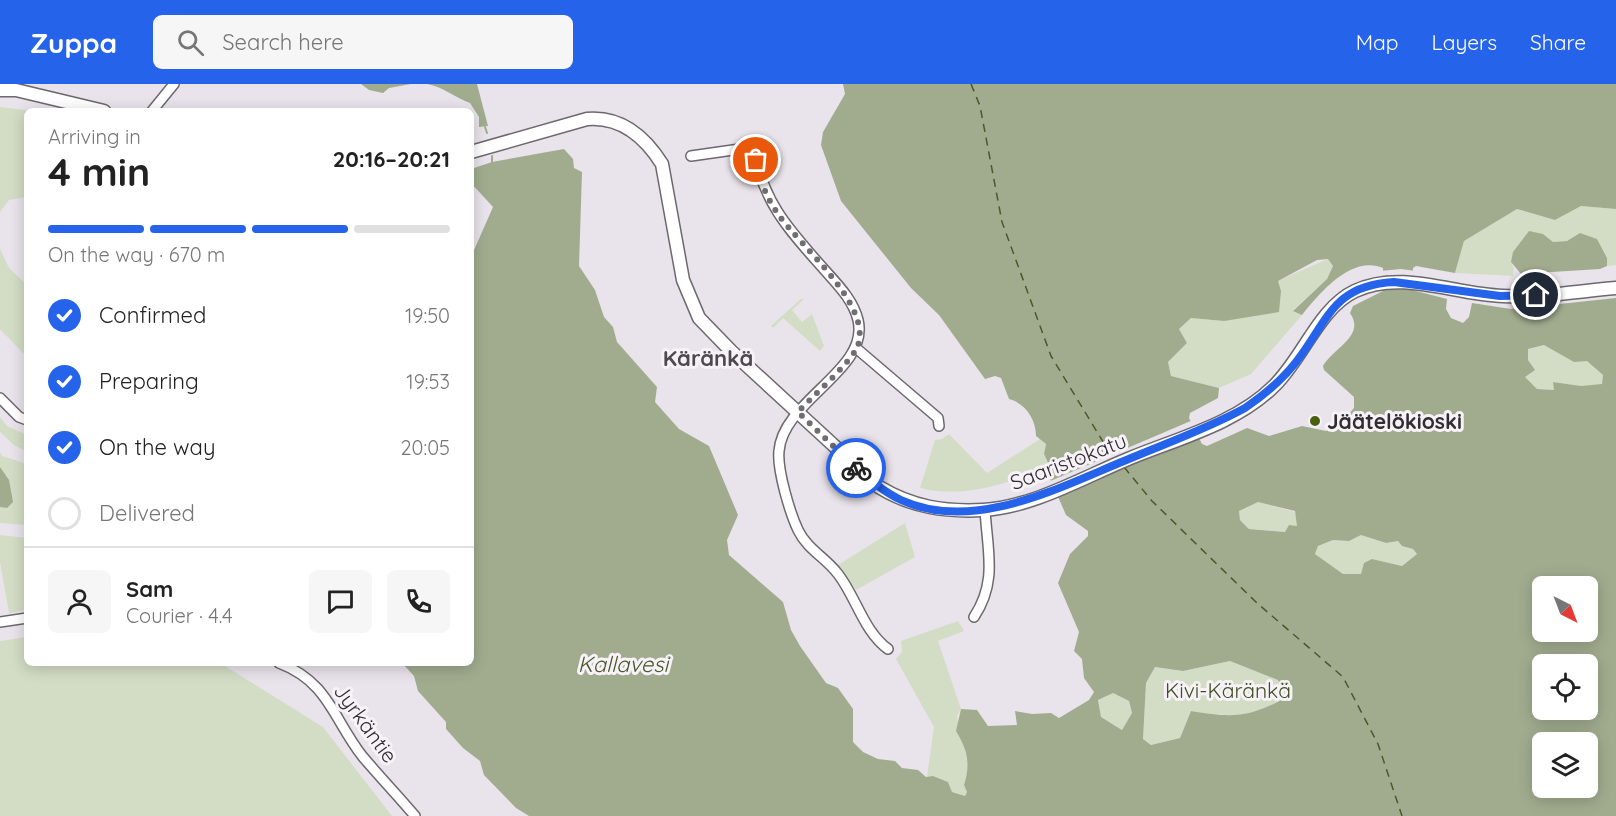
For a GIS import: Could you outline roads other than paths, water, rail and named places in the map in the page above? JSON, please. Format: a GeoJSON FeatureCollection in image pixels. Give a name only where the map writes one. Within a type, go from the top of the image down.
{"type":"FeatureCollection","features":[{"type":"Feature","properties":{"kind":"main road"},"geometry":{"type":"LineString","coordinates":[[0,90],[16,90],[91,108]]}},
{"type":"Feature","properties":{"kind":"main road","name":"Saaristokatu"},"geometry":{"type":"LineString","coordinates":[[474,151],[587,119],[599,118],[618,123],[634,131],[652,148],[662,164],[683,280],[699,318],[731,351],[879,487],[900,500],[934,509],[985,510],[1025,502],[1232,416],[1274,386],[1301,355],[1321,321],[1335,305],[1354,291],[1378,283],[1421,284],[1500,296],[1616,288]]}},
{"type":"Feature","properties":{"kind":"street"},"geometry":{"type":"LineString","coordinates":[[154,108],[174,84]]}},
{"type":"Feature","properties":{"kind":"street"},"geometry":{"type":"LineString","coordinates":[[691,156],[754,147],[758,173],[766,194],[779,215],[850,300],[858,319],[856,348],[798,412],[782,436],[779,457],[798,530],[808,546],[844,582],[880,644],[888,649]]}},
{"type":"Feature","properties":{"kind":"street"},"geometry":{"type":"LineString","coordinates":[[856,348],[938,418],[939,426]]}},
{"type":"Feature","properties":{"kind":"street"},"geometry":{"type":"LineString","coordinates":[[0,398],[19,417],[24,419]]}},
{"type":"Feature","properties":{"kind":"street"},"geometry":{"type":"LineString","coordinates":[[974,617],[984,602],[990,580],[985,510]]}},
{"type":"Feature","properties":{"kind":"street"},"geometry":{"type":"LineString","coordinates":[[0,622],[24,618]]}},
{"type":"Feature","properties":{"kind":"street","name":"Jyrkäntie"},"geometry":{"type":"LineString","coordinates":[[285,666],[306,676],[324,693],[363,756],[415,816]]}},
{"type":"Feature","properties":{"kind":"water"},"geometry":{"type":"Polygon","coordinates":[[[361,84],[411,84],[389,88],[383,93],[369,90],[361,84]]]}},
{"type":"Feature","properties":{"kind":"water"},"geometry":{"type":"Polygon","coordinates":[[[427,84],[477,84],[488,126],[479,127],[479,117],[470,103],[427,84]]]}},
{"type":"Feature","properties":{"kind":"water","name":"Kallavesi"},"geometry":{"type":"Polygon","coordinates":[[[843,84],[1616,84],[1616,209],[1581,206],[1555,220],[1517,209],[1464,241],[1455,273],[1416,266],[1413,268],[1412,290],[1447,299],[1446,309],[1451,318],[1463,323],[1469,317],[1472,303],[1511,309],[1616,298],[1616,816],[529,816],[516,808],[484,775],[480,761],[463,748],[446,729],[446,722],[418,691],[414,676],[405,666],[474,666],[474,250],[493,207],[474,186],[474,168],[492,162],[564,149],[573,159],[574,168],[582,172],[579,266],[595,290],[604,317],[613,327],[617,342],[657,387],[655,402],[679,429],[709,446],[738,515],[727,540],[729,555],[783,602],[791,630],[800,646],[826,683],[838,688],[853,709],[853,742],[863,752],[878,759],[895,761],[902,768],[918,770],[926,777],[933,776],[948,782],[952,792],[965,796],[967,757],[956,731],[961,709],[977,710],[988,726],[1017,725],[1015,711],[1032,714],[1051,713],[1059,718],[1089,700],[1094,692],[1084,678],[1082,659],[1074,651],[1079,632],[1058,583],[1070,554],[1088,536],[1088,531],[1066,515],[1049,476],[1050,467],[1044,454],[1046,444],[1036,436],[1032,418],[1025,408],[1009,399],[1001,378],[995,376],[985,379],[939,315],[911,288],[841,201],[821,145],[823,132],[845,94],[843,84]],[[1328,259],[1317,260],[1278,281],[1281,291],[1279,312],[1224,321],[1191,318],[1179,329],[1187,343],[1168,362],[1171,376],[1219,388],[1218,398],[1190,413],[1189,418],[1202,444],[1207,446],[1247,428],[1269,436],[1302,426],[1326,431],[1340,424],[1354,408],[1354,397],[1324,370],[1323,366],[1351,335],[1354,321],[1350,313],[1353,306],[1383,291],[1383,268],[1371,265],[1348,271],[1327,287],[1302,315],[1293,311],[1327,279],[1333,266],[1328,259]],[[1544,345],[1528,349],[1528,360],[1535,370],[1525,377],[1537,389],[1554,390],[1553,382],[1581,386],[1602,384],[1603,375],[1587,361],[1574,362],[1544,345]],[[1258,502],[1239,511],[1240,520],[1249,529],[1285,532],[1289,525],[1297,526],[1295,511],[1258,502]],[[1361,535],[1349,541],[1333,540],[1318,546],[1315,554],[1343,574],[1361,574],[1364,563],[1372,559],[1402,566],[1417,554],[1413,549],[1402,546],[1398,541],[1386,543],[1361,535]],[[1230,661],[1183,671],[1155,667],[1146,683],[1143,739],[1151,745],[1180,738],[1191,711],[1219,715],[1251,713],[1287,697],[1278,680],[1230,661]],[[1113,693],[1098,700],[1101,717],[1122,730],[1132,713],[1129,701],[1113,693]]]}},
{"type":"Feature","properties":{"kind":"water"},"geometry":{"type":"Polygon","coordinates":[[[1529,231],[1543,234],[1553,242],[1567,241],[1580,233],[1597,239],[1607,258],[1607,266],[1600,269],[1521,274],[1511,262],[1513,252],[1529,231]]]}},
{"type":"Feature","properties":{"kind":"water"},"geometry":{"type":"Polygon","coordinates":[[[0,467],[9,480],[13,502],[7,508],[0,507],[0,467]]]}},
{"type":"Feature","properties":{"kind":"waterway"},"geometry":{"type":"LineString","coordinates":[[485,127],[487,133]]}},
{"type":"Feature","properties":{"kind":"waterway"},"geometry":{"type":"LineString","coordinates":[[492,156],[492,162]]}},
{"type":"Feature","properties":{"kind":"place","name":"Jäätelökioski"},"geometry":{"type":"Point","coordinates":[1315,421]}},
{"type":"Feature","properties":{"kind":"district","name":"Käränkä"},"geometry":{"type":"Point","coordinates":[708,358]}},
{"type":"Feature","properties":{"kind":"park label","name":"Kivi-Käränkä"},"geometry":{"type":"Point","coordinates":[1228,690]}}]}
